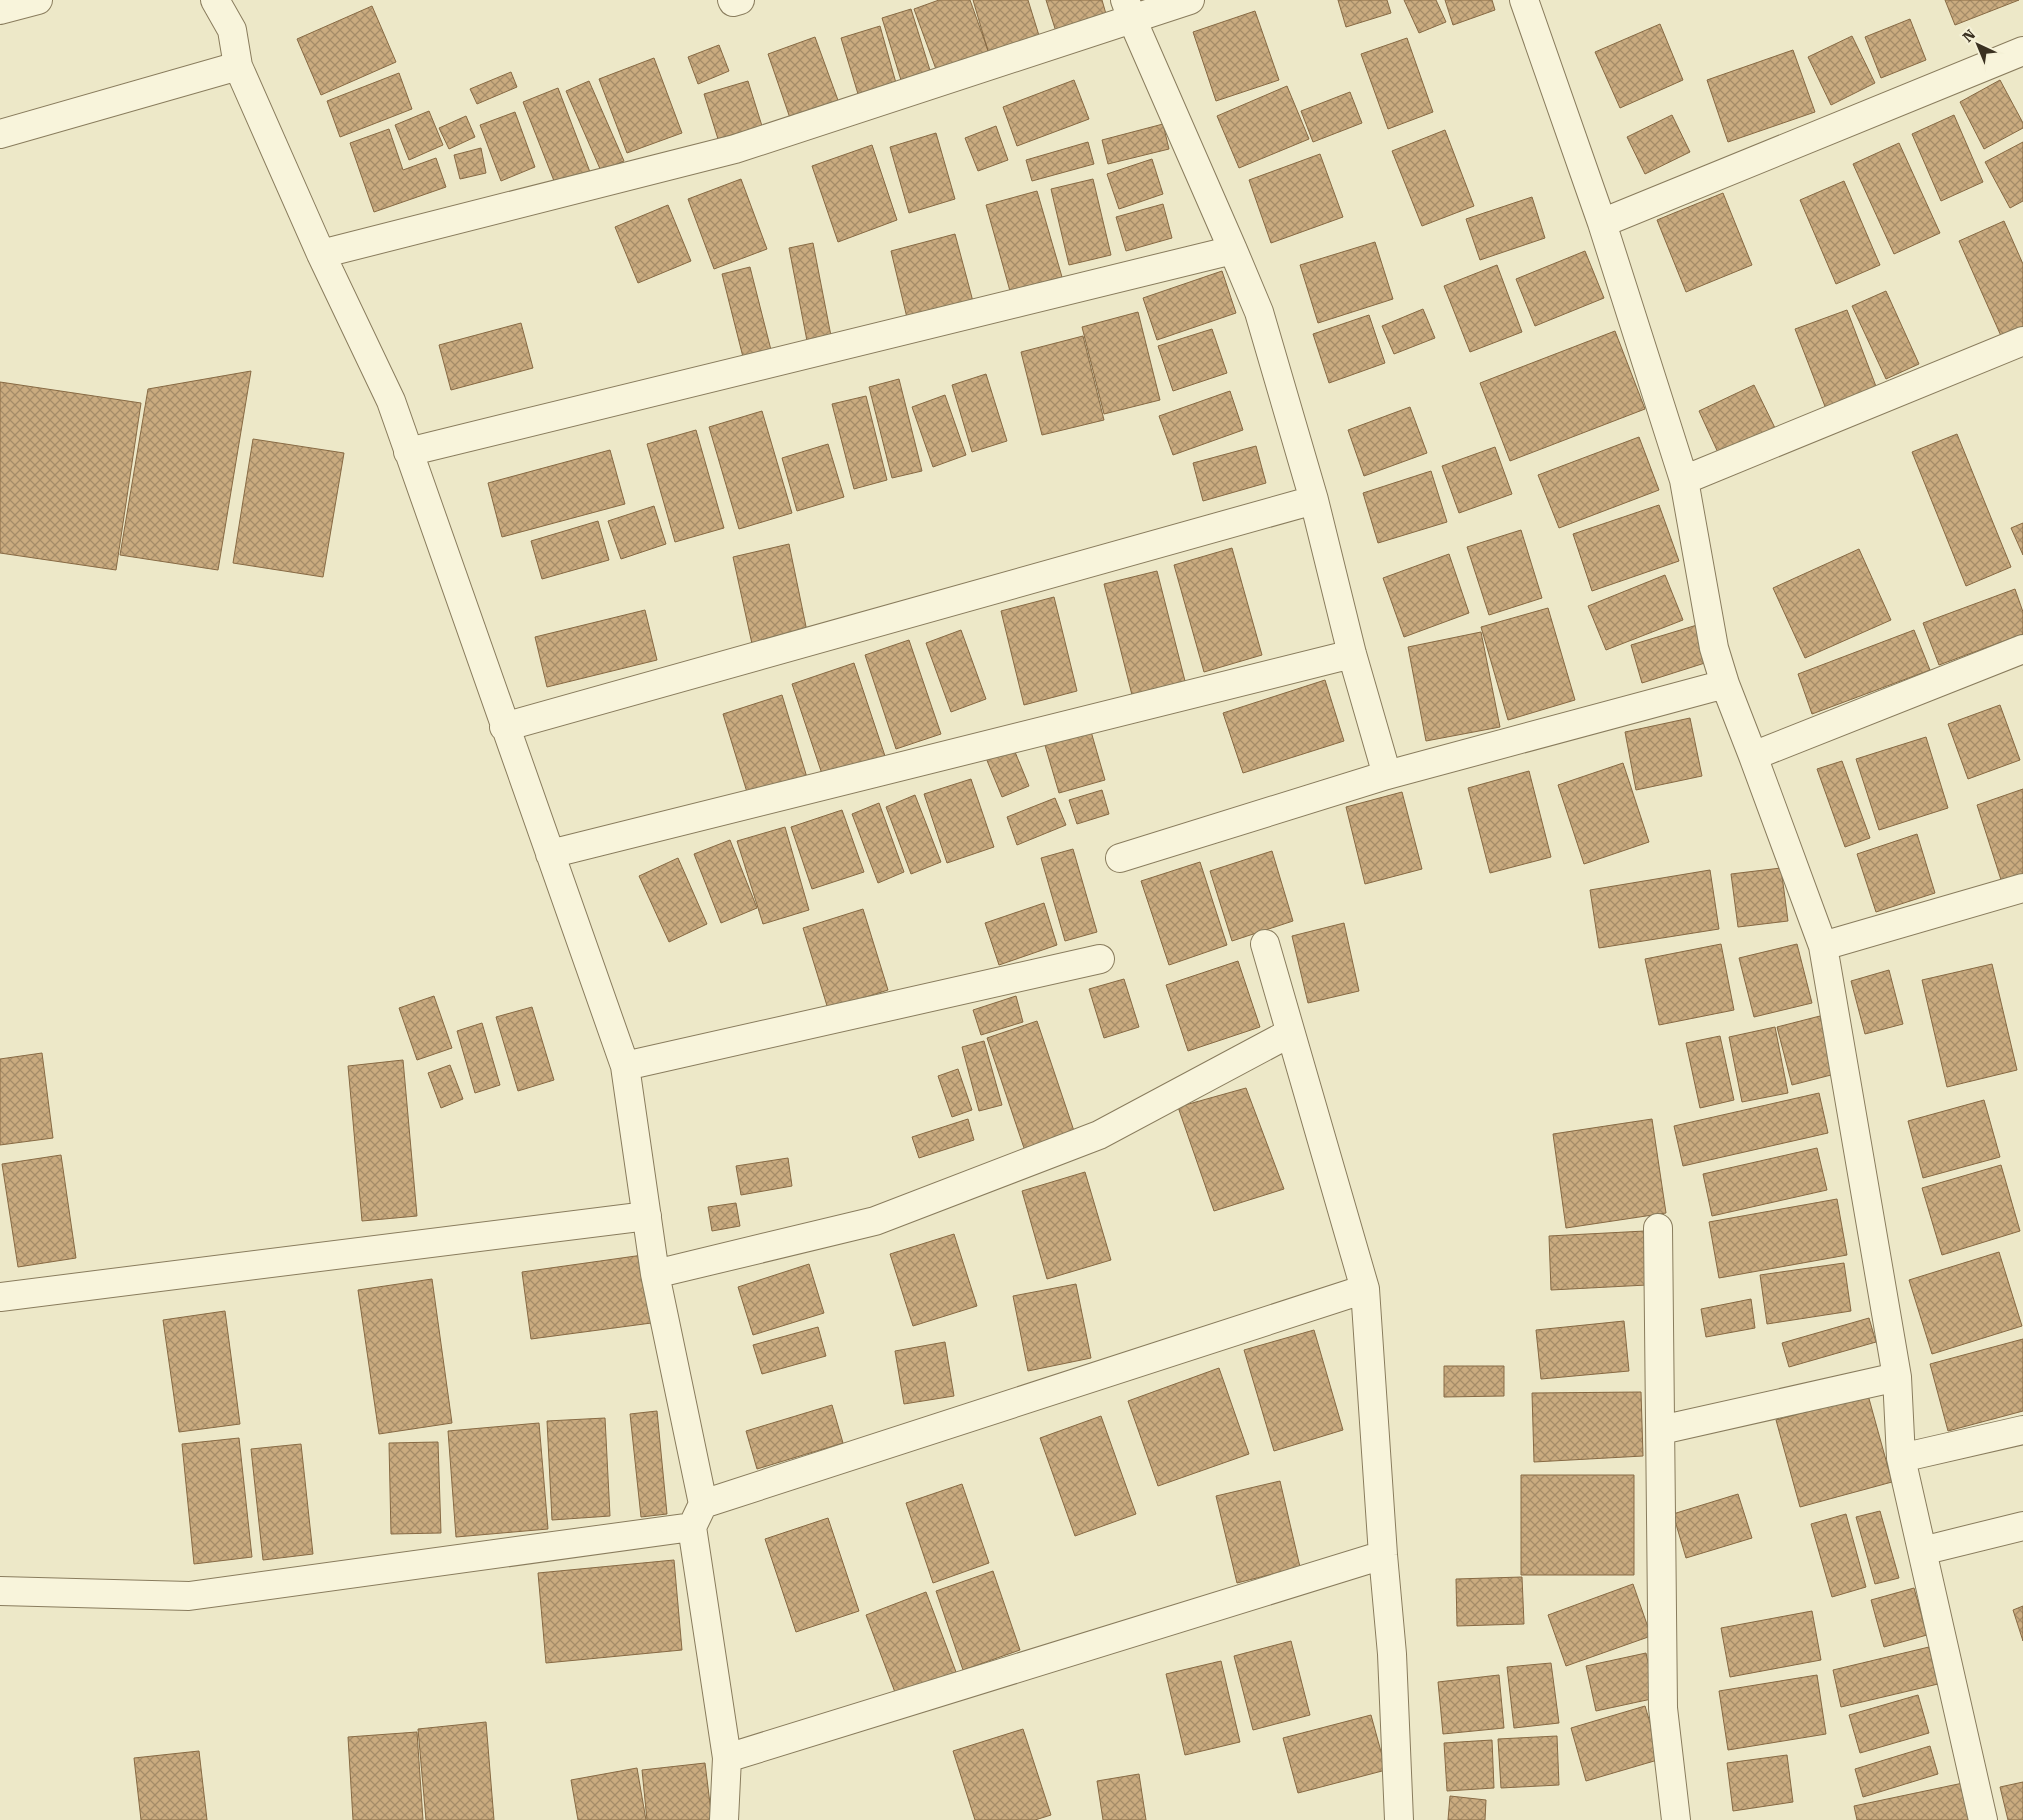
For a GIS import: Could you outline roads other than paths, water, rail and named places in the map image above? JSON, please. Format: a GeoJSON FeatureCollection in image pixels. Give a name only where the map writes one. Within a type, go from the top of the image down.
{"type":"FeatureCollection","features":[{"type":"Feature","properties":{"kind":"street"},"geometry":{"type":"LineString","coordinates":[[0,10],[38,0]]}},
{"type":"Feature","properties":{"kind":"street"},"geometry":{"type":"LineString","coordinates":[[215,0],[232,30],[238,66],[321,254],[390,401],[625,1066],[655,1274],[697,1515],[726,1758],[724,1820]]}},
{"type":"Feature","properties":{"kind":"street"},"geometry":{"type":"LineString","coordinates":[[732,0],[732,2],[740,0]]}},
{"type":"Feature","properties":{"kind":"street"},"geometry":{"type":"LineString","coordinates":[[321,254],[735,149],[1128,10],[1190,0]]}},
{"type":"Feature","properties":{"kind":"street"},"geometry":{"type":"LineString","coordinates":[[1524,0],[1602,223],[1684,480],[1714,648],[1725,684],[1823,946],[1897,1377],[1901,1458],[1983,1820]]}},
{"type":"Feature","properties":{"kind":"street"},"geometry":{"type":"LineString","coordinates":[[1128,10],[1259,312],[1314,500],[1352,654],[1387,775]]}},
{"type":"Feature","properties":{"kind":"street"},"geometry":{"type":"LineString","coordinates":[[1602,223],[2023,51]]}},
{"type":"Feature","properties":{"kind":"street"},"geometry":{"type":"LineString","coordinates":[[0,134],[238,66]]}},
{"type":"Feature","properties":{"kind":"street"},"geometry":{"type":"LineString","coordinates":[[408,452],[1233,250]]}},
{"type":"Feature","properties":{"kind":"street"},"geometry":{"type":"LineString","coordinates":[[1684,480],[2023,341]]}},
{"type":"Feature","properties":{"kind":"street"},"geometry":{"type":"LineString","coordinates":[[504,727],[1314,500]]}},
{"type":"Feature","properties":{"kind":"street"},"geometry":{"type":"LineString","coordinates":[[1753,756],[2023,649]]}},
{"type":"Feature","properties":{"kind":"street"},"geometry":{"type":"LineString","coordinates":[[550,854],[1352,654]]}},
{"type":"Feature","properties":{"kind":"street"},"geometry":{"type":"LineString","coordinates":[[1120,858],[1387,775],[1725,684]]}},
{"type":"Feature","properties":{"kind":"street"},"geometry":{"type":"LineString","coordinates":[[1823,946],[2023,888]]}},
{"type":"Feature","properties":{"kind":"street"},"geometry":{"type":"LineString","coordinates":[[1265,944],[1365,1289],[1383,1555],[1392,1654],[1400,1820]]}},
{"type":"Feature","properties":{"kind":"street"},"geometry":{"type":"LineString","coordinates":[[625,1066],[1100,959]]}},
{"type":"Feature","properties":{"kind":"street"},"geometry":{"type":"LineString","coordinates":[[655,1274],[884,1217],[1099,1135],[1290,1033]]}},
{"type":"Feature","properties":{"kind":"street"},"geometry":{"type":"LineString","coordinates":[[0,1297],[646,1216]]}},
{"type":"Feature","properties":{"kind":"street"},"geometry":{"type":"LineString","coordinates":[[1658,1228],[1663,1708],[1676,1820]]}},
{"type":"Feature","properties":{"kind":"street"},"geometry":{"type":"LineString","coordinates":[[0,1591],[190,1596],[697,1515],[1365,1289]]}},
{"type":"Feature","properties":{"kind":"street"},"geometry":{"type":"LineString","coordinates":[[1660,1430],[1897,1377]]}},
{"type":"Feature","properties":{"kind":"street"},"geometry":{"type":"LineString","coordinates":[[1901,1458],[2023,1430]]}},
{"type":"Feature","properties":{"kind":"street"},"geometry":{"type":"LineString","coordinates":[[1922,1551],[2023,1526]]}},
{"type":"Feature","properties":{"kind":"street"},"geometry":{"type":"LineString","coordinates":[[726,1758],[1383,1555]]}}]}
